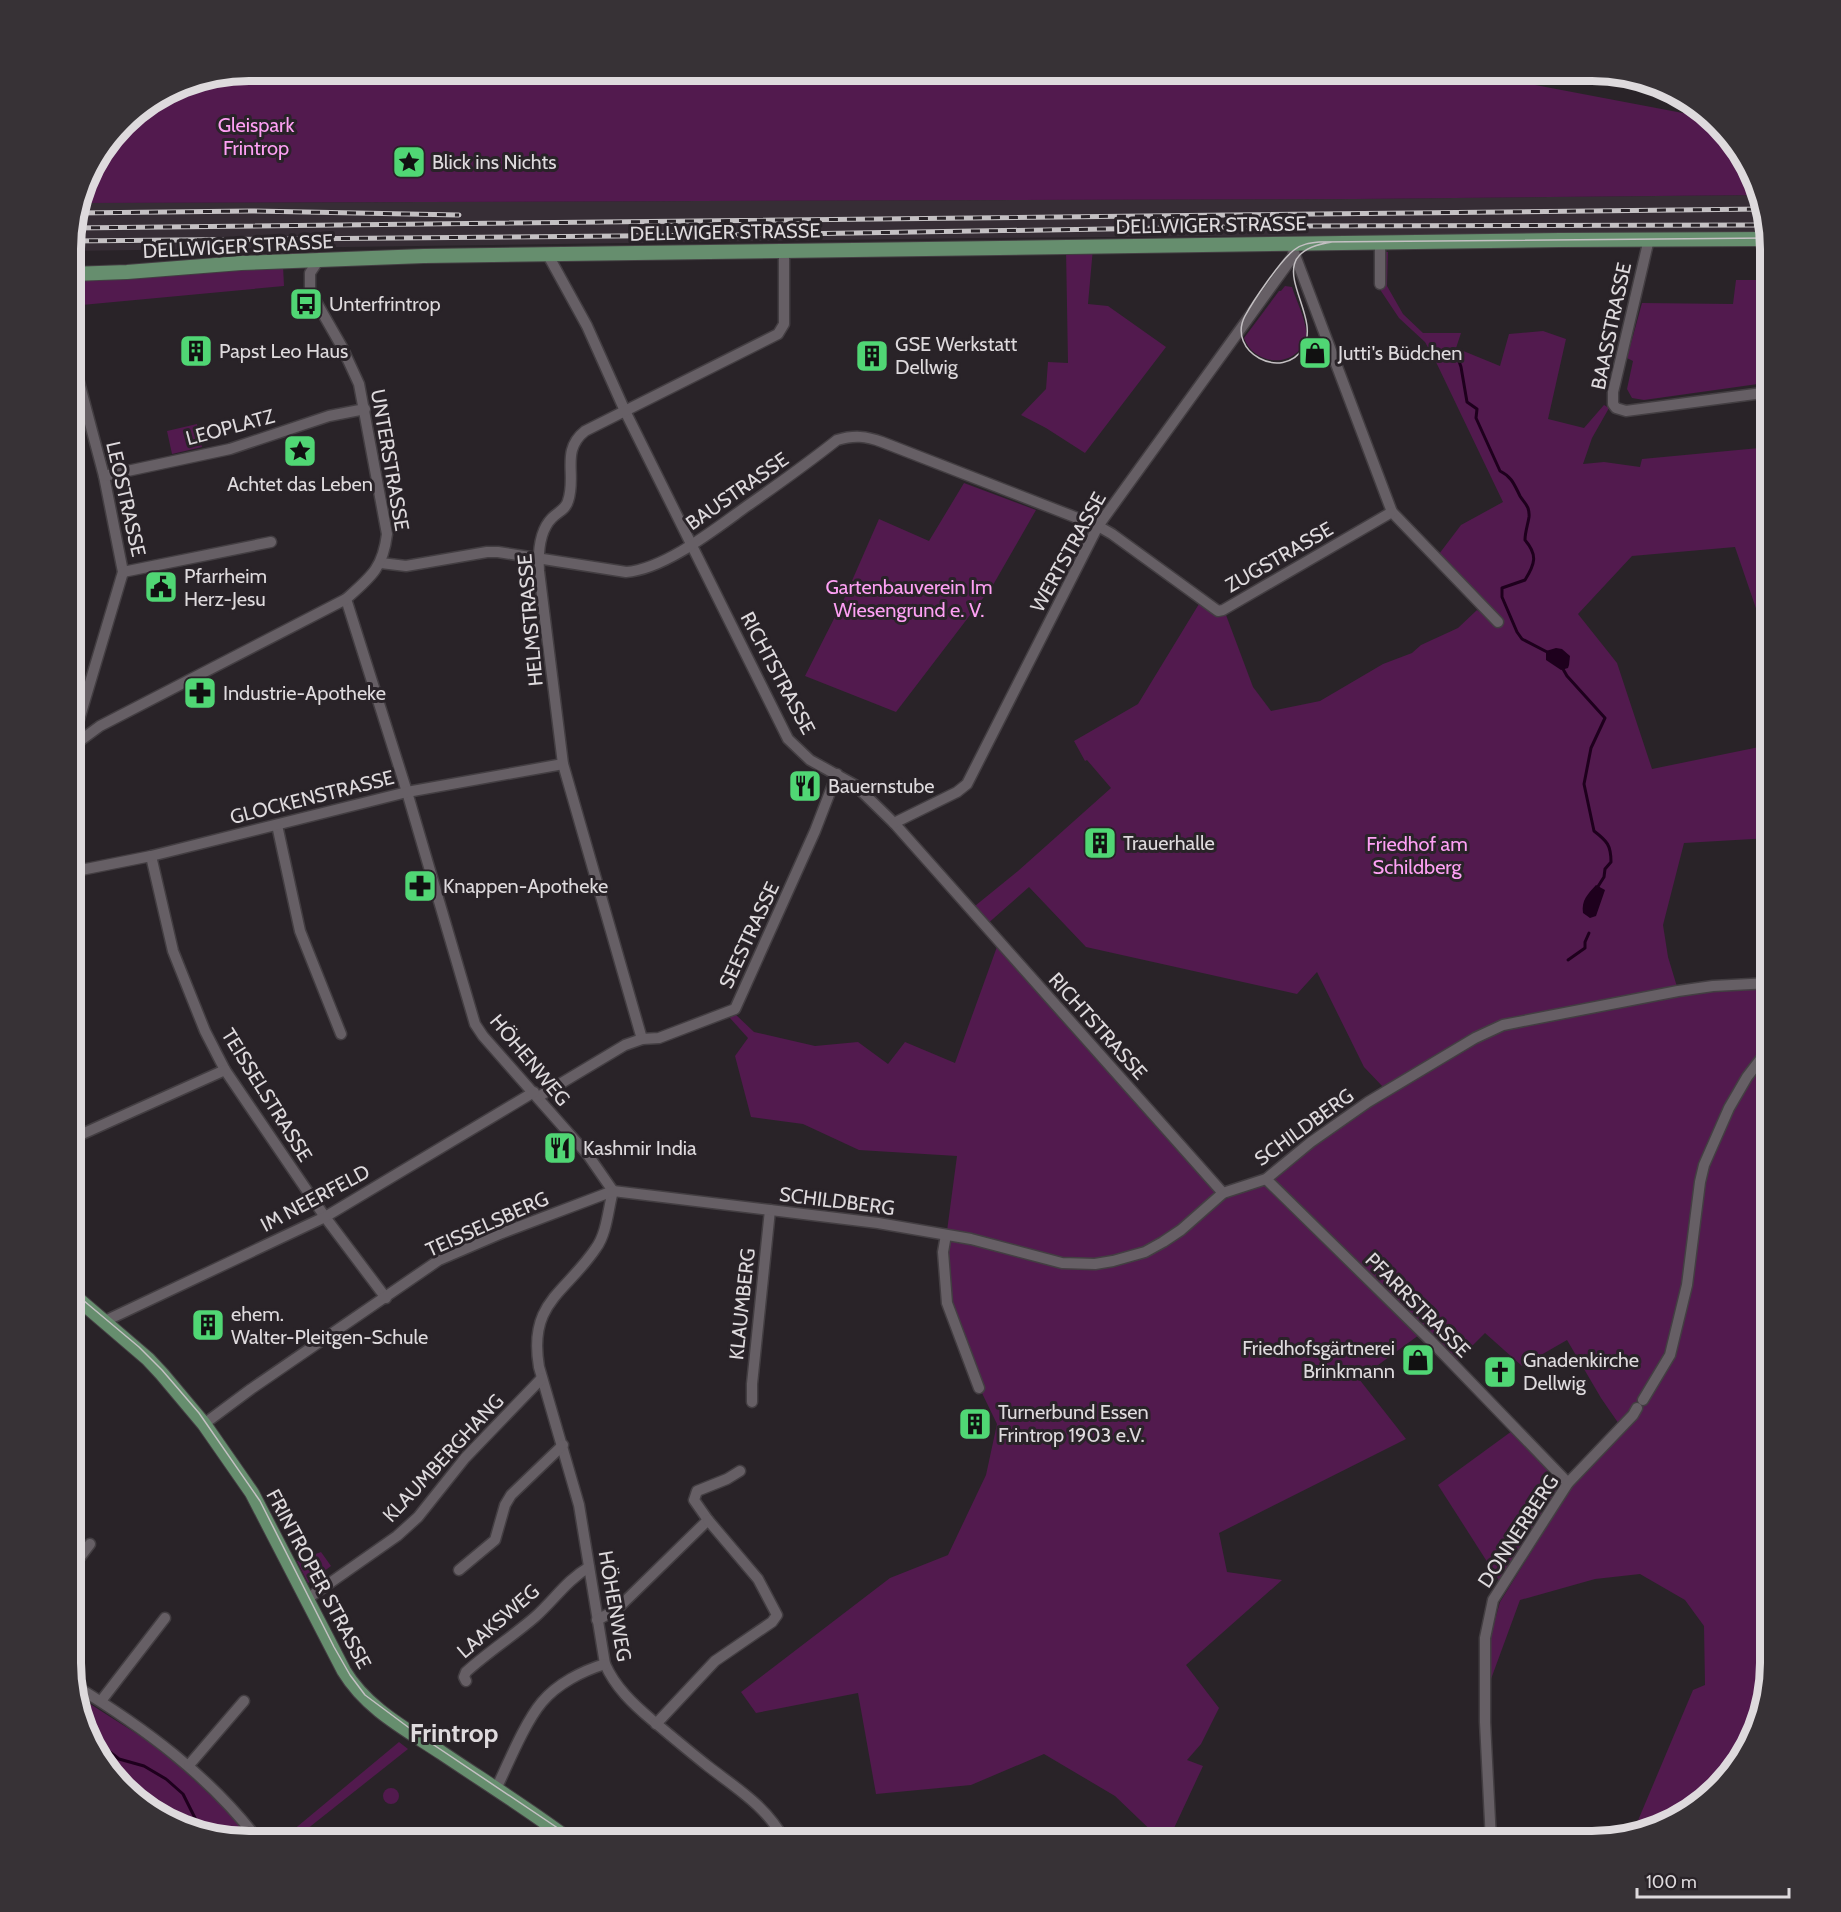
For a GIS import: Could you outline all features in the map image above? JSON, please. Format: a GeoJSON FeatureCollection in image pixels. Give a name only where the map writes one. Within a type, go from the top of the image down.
{"type":"FeatureCollection","features":[{"type":"Feature","properties":{"kind":"main road","name":"DELLWIGER STRASSE"},"geometry":{"type":"LineString","coordinates":[[81,274],[241,263],[424,256],[784,251],[1293,249],[1380,243],[1760,239]]}},
{"type":"Feature","properties":{"kind":"main road","name":"FRINTROPER STRASSE"},"geometry":{"type":"LineString","coordinates":[[81,1301],[162,1374],[204,1424],[252,1493],[344,1671],[361,1695],[385,1716],[555,1831]]}},
{"type":"Feature","properties":{"kind":"street","name":"BAASSTRASSE"},"geometry":{"type":"LineString","coordinates":[[1649,239],[1613,392],[1613,404],[1616,408],[1626,411],[1760,393]]}},
{"type":"Feature","properties":{"kind":"street"},"geometry":{"type":"LineString","coordinates":[[1380,243],[1380,284]]}},
{"type":"Feature","properties":{"kind":"street"},"geometry":{"type":"LineString","coordinates":[[1293,249],[1392,512],[1498,622]]}},
{"type":"Feature","properties":{"kind":"street","name":"WERTSTRASSE"},"geometry":{"type":"LineString","coordinates":[[894,823],[957,792],[967,784],[1098,526],[1293,249]]}},
{"type":"Feature","properties":{"kind":"street","name":"HELMSTRASSE"},"geometry":{"type":"LineString","coordinates":[[642,1039],[563,764],[538,558],[543,534],[550,520],[566,506],[569,499],[571,456],[576,438],[585,431],[778,334],[784,324],[784,251]]}},
{"type":"Feature","properties":{"kind":"street","name":"RICHTSTRASSE"},"geometry":{"type":"LineString","coordinates":[[548,255],[587,326],[625,411],[788,739],[810,760],[837,774],[863,792],[894,823],[1223,1193]]}},
{"type":"Feature","properties":{"kind":"street","name":"UNTERSTRASSE"},"geometry":{"type":"LineString","coordinates":[[81,743],[88,734],[346,599],[369,579],[381,563],[385,553],[387,534],[365,409],[359,384],[351,365],[310,291],[310,273],[318,261]]}},
{"type":"Feature","properties":{"kind":"street","name":"LEOSTRASSE"},"geometry":{"type":"LineString","coordinates":[[81,390],[104,476],[123,573],[81,701]]}},
{"type":"Feature","properties":{"kind":"street","name":"LEOPLATZ"},"geometry":{"type":"LineString","coordinates":[[104,476],[230,449],[329,416],[365,409]]}},
{"type":"Feature","properties":{"kind":"street","name":"BAUSTRASSE"},"geometry":{"type":"LineString","coordinates":[[381,563],[406,566],[487,552],[634,572],[692,545],[837,440],[850,436],[865,436],[882,442],[1098,526]]}},
{"type":"Feature","properties":{"kind":"street","name":"ZUGSTRASSE"},"geometry":{"type":"LineString","coordinates":[[1098,526],[1215,610],[1221,611],[1392,512]]}},
{"type":"Feature","properties":{"kind":"street"},"geometry":{"type":"LineString","coordinates":[[123,573],[271,542]]}},
{"type":"Feature","properties":{"kind":"street","name":"HÖHENWEG"},"geometry":{"type":"LineString","coordinates":[[346,599],[407,792],[475,1024],[483,1036],[511,1060],[536,1095],[588,1155],[613,1191],[601,1240],[551,1300],[540,1321],[536,1348],[542,1378],[579,1505],[604,1664],[626,1696],[656,1724],[759,1805],[779,1831]]}},
{"type":"Feature","properties":{"kind":"street"},"geometry":{"type":"LineString","coordinates":[[81,728],[88,734]]}},
{"type":"Feature","properties":{"kind":"street","name":"GLOCKENSTRASSE"},"geometry":{"type":"LineString","coordinates":[[81,870],[151,856],[407,792],[563,764]]}},
{"type":"Feature","properties":{"kind":"street","name":"SEESTRASSE"},"geometry":{"type":"LineString","coordinates":[[536,1095],[598,1058],[625,1045],[642,1039],[659,1038],[735,1009],[815,831],[837,774]]}},
{"type":"Feature","properties":{"kind":"street"},"geometry":{"type":"LineString","coordinates":[[277,825],[300,931],[341,1034]]}},
{"type":"Feature","properties":{"kind":"street","name":"TEISSELSTRASSE"},"geometry":{"type":"LineString","coordinates":[[151,856],[173,951],[225,1070],[325,1217],[386,1299]]}},
{"type":"Feature","properties":{"kind":"street","name":"SCHILDBERG"},"geometry":{"type":"LineString","coordinates":[[613,1191],[878,1223],[971,1239],[1062,1263],[1095,1264],[1130,1257],[1163,1242],[1223,1193],[1266,1179],[1311,1142],[1368,1102],[1475,1038],[1503,1025],[1678,991],[1713,986],[1760,984]]}},
{"type":"Feature","properties":{"kind":"street","name":"DONNERBERG"},"geometry":{"type":"LineString","coordinates":[[1490,1831],[1485,1722],[1485,1638],[1493,1600],[1568,1483],[1640,1404],[1670,1355],[1687,1285],[1704,1165],[1729,1108],[1760,1060]]}},
{"type":"Feature","properties":{"kind":"street"},"geometry":{"type":"LineString","coordinates":[[81,1134],[225,1070]]}},
{"type":"Feature","properties":{"kind":"street","name":"IM NEERFELD"},"geometry":{"type":"LineString","coordinates":[[105,1321],[325,1217],[536,1095]]}},
{"type":"Feature","properties":{"kind":"street","name":"PFARRSTRASSE"},"geometry":{"type":"LineString","coordinates":[[1266,1179],[1429,1339],[1568,1483]]}},
{"type":"Feature","properties":{"kind":"street","name":"TEISSELSBERG"},"geometry":{"type":"LineString","coordinates":[[204,1424],[251,1389],[386,1299],[439,1260],[502,1233],[613,1191]]}},
{"type":"Feature","properties":{"kind":"street","name":"KLAUMBERG"},"geometry":{"type":"LineString","coordinates":[[752,1402],[770,1210]]}},
{"type":"Feature","properties":{"kind":"street"},"geometry":{"type":"LineString","coordinates":[[946,1234],[943,1252],[947,1303],[980,1388]]}},
{"type":"Feature","properties":{"kind":"street","name":"KLAUMBERGHANG"},"geometry":{"type":"LineString","coordinates":[[307,1599],[397,1536],[412,1522],[428,1506],[465,1458],[542,1378]]}},
{"type":"Feature","properties":{"kind":"street"},"geometry":{"type":"LineString","coordinates":[[459,1569],[495,1540],[510,1495],[563,1445]]}},
{"type":"Feature","properties":{"kind":"street"},"geometry":{"type":"LineString","coordinates":[[656,1724],[715,1661],[741,1641],[772,1622],[777,1615],[758,1579],[696,1505],[694,1494],[740,1471]]}},
{"type":"Feature","properties":{"kind":"street"},"geometry":{"type":"LineString","coordinates":[[597,1620],[616,1610],[708,1520]]}},
{"type":"Feature","properties":{"kind":"street"},"geometry":{"type":"LineString","coordinates":[[81,1555],[90,1544]]}},
{"type":"Feature","properties":{"kind":"street","name":"LAAKSWEG"},"geometry":{"type":"LineString","coordinates":[[466,1681],[464,1675],[466,1672],[544,1609],[569,1581],[589,1567]]}},
{"type":"Feature","properties":{"kind":"street"},"geometry":{"type":"LineString","coordinates":[[101,1701],[165,1617]]}},
{"type":"Feature","properties":{"kind":"street"},"geometry":{"type":"LineString","coordinates":[[496,1789],[542,1702],[572,1678],[604,1664]]}},
{"type":"Feature","properties":{"kind":"street"},"geometry":{"type":"LineString","coordinates":[[83,1690],[189,1765],[238,1814],[251,1831]]}},
{"type":"Feature","properties":{"kind":"street"},"geometry":{"type":"LineString","coordinates":[[189,1765],[244,1701]]}},
{"type":"Feature","properties":{"kind":"shaded area"},"geometry":{"type":"Polygon","coordinates":[[[1751,195],[1759,232],[973,238],[81,251],[82,227],[88,203],[1357,199],[1751,195]]]}},
{"type":"Feature","properties":{"kind":"shaded area"},"geometry":{"type":"Polygon","coordinates":[[[1562,649],[1570,656],[1568,668],[1561,670],[1546,660],[1546,651],[1562,649]]]}},
{"type":"Feature","properties":{"kind":"shaded area"},"geometry":{"type":"Polygon","coordinates":[[[1596,885],[1605,890],[1596,916],[1590,918],[1583,913],[1583,904],[1596,885]]]}},
{"type":"Feature","properties":{"kind":"green space","name":"Gleispark Frintrop"},"geometry":{"type":"Polygon","coordinates":[[[238,81],[1530,81],[1530,84],[1693,115],[1711,130],[1732,156],[1751,195],[1357,199],[88,203],[103,165],[138,123],[165,103],[185,94],[216,84],[238,81]]]}},
{"type":"Feature","properties":{"kind":"green space"},"geometry":{"type":"Polygon","coordinates":[[[1066,248],[1093,248],[1088,304],[1108,306],[1166,347],[1085,453],[1021,415],[1046,389],[1048,362],[1068,363],[1066,248]]]}},
{"type":"Feature","properties":{"kind":"green space","name":"Friedhof am Schildberg"},"geometry":{"type":"Polygon","coordinates":[[[1382,252],[1388,252],[1387,286],[1403,314],[1423,333],[1461,333],[1456,348],[1500,366],[1509,334],[1543,331],[1566,339],[1548,419],[1584,428],[1604,405],[1609,408],[1592,438],[1583,464],[1604,462],[1640,467],[1642,459],[1760,448],[1760,620],[1735,547],[1632,556],[1578,614],[1617,663],[1652,769],[1760,747],[1760,839],[1684,843],[1663,925],[1668,957],[1678,990],[1760,985],[1760,1061],[1710,1143],[1686,1285],[1670,1355],[1621,1427],[1567,1340],[1522,1366],[1485,1333],[1454,1364],[1269,1176],[1384,1088],[1364,1067],[1317,972],[1297,994],[1086,947],[1029,887],[985,926],[970,910],[1018,871],[1111,788],[1087,760],[1085,761],[1074,741],[1138,704],[1202,599],[1226,615],[1253,687],[1271,711],[1320,701],[1383,664],[1412,653],[1421,645],[1458,628],[1477,610],[1488,618],[1436,558],[1461,525],[1503,502],[1425,342],[1399,318],[1381,291],[1382,252]]]}},
{"type":"Feature","properties":{"kind":"green space"},"geometry":{"type":"Polygon","coordinates":[[[283,266],[284,286],[81,305],[81,276],[283,266]]]}},
{"type":"Feature","properties":{"kind":"green space"},"geometry":{"type":"Polygon","coordinates":[[[1736,280],[1760,280],[1760,384],[1644,400],[1632,398],[1627,389],[1633,361],[1627,358],[1642,303],[1733,304],[1736,280]]]}},
{"type":"Feature","properties":{"kind":"green space"},"geometry":{"type":"Polygon","coordinates":[[[1285,286],[1292,287],[1304,319],[1306,336],[1302,347],[1295,354],[1286,359],[1266,359],[1249,348],[1244,338],[1285,286]]]}},
{"type":"Feature","properties":{"kind":"green space"},"geometry":{"type":"Polygon","coordinates":[[[197,424],[202,447],[172,454],[167,431],[197,424]]]}},
{"type":"Feature","properties":{"kind":"green space","name":"Gartenbauverein Im Wiesengrund e. V."},"geometry":{"type":"Polygon","coordinates":[[[964,483],[1036,510],[993,585],[896,712],[805,676],[844,599],[879,519],[929,541],[964,483]]]}},
{"type":"Feature","properties":{"kind":"green space"},"geometry":{"type":"Polygon","coordinates":[[[998,944],[1224,1200],[1266,1178],[1419,1335],[1359,1379],[1406,1439],[1219,1533],[1227,1572],[1282,1580],[1186,1665],[1219,1708],[1201,1744],[1187,1760],[1203,1766],[1173,1831],[1152,1831],[1115,1796],[1044,1754],[971,1785],[876,1794],[858,1693],[756,1713],[741,1692],[890,1578],[948,1555],[986,1475],[997,1424],[981,1391],[947,1301],[947,1231],[957,1156],[859,1150],[803,1124],[751,1117],[735,1056],[748,1038],[730,1018],[733,1012],[754,1032],[815,1046],[858,1042],[888,1064],[905,1042],[955,1063],[998,944]]]}},
{"type":"Feature","properties":{"kind":"green space"},"geometry":{"type":"Polygon","coordinates":[[[1760,1064],[1759,1685],[1743,1737],[1732,1756],[1711,1782],[1676,1809],[1636,1825],[1693,1690],[1705,1685],[1704,1626],[1685,1600],[1640,1574],[1595,1579],[1520,1600],[1491,1679],[1490,1638],[1500,1602],[1553,1517],[1569,1485],[1634,1417],[1672,1355],[1702,1183],[1731,1107],[1760,1064]]]}},
{"type":"Feature","properties":{"kind":"green space"},"geometry":{"type":"Polygon","coordinates":[[[1512,1431],[1565,1484],[1502,1585],[1438,1485],[1512,1431]]]}},
{"type":"Feature","properties":{"kind":"green space"},"geometry":{"type":"Polygon","coordinates":[[[321,1552],[331,1566],[308,1583],[297,1561],[321,1552]]]}},
{"type":"Feature","properties":{"kind":"green space"},"geometry":{"type":"Polygon","coordinates":[[[85,1701],[148,1741],[235,1818],[242,1831],[216,1828],[195,1822],[165,1809],[147,1796],[130,1782],[103,1747],[85,1701]]]}},
{"type":"Feature","properties":{"kind":"green space"},"geometry":{"type":"Polygon","coordinates":[[[399,1742],[408,1749],[305,1831],[292,1831],[399,1742]]]}},
{"type":"Feature","properties":{"kind":"green space"},"geometry":{"type":"Polygon","coordinates":[[[391,1788],[399,1796],[391,1804],[383,1796],[391,1788]]]}},
{"type":"Feature","properties":{"kind":"waterway"},"geometry":{"type":"LineString","coordinates":[[1458,358],[1467,402],[1477,409],[1476,418],[1500,471],[1512,481],[1529,510],[1525,540],[1532,550],[1533,564],[1525,580],[1502,588],[1502,597],[1522,639],[1549,653]]}},
{"type":"Feature","properties":{"kind":"waterway"},"geometry":{"type":"LineString","coordinates":[[1563,669],[1605,718],[1591,748],[1584,784],[1594,831],[1607,844],[1611,856],[1611,862],[1605,869],[1604,877],[1597,888]]}},
{"type":"Feature","properties":{"kind":"waterway"},"geometry":{"type":"LineString","coordinates":[[1568,960],[1585,948],[1589,933]]}},
{"type":"Feature","properties":{"kind":"waterway"},"geometry":{"type":"LineString","coordinates":[[103,1746],[119,1759],[144,1766],[166,1779],[183,1794],[197,1823]]}},
{"type":"Feature","properties":{"kind":"tram line"},"geometry":{"type":"LineString","coordinates":[[1332,242],[1309,249],[1297,259],[1293,271],[1306,318],[1307,334],[1303,348],[1294,358],[1283,362],[1271,362],[1259,358],[1243,341],[1241,329],[1245,316],[1260,291],[1282,263],[1294,250],[1306,244],[1319,242],[1760,238]]}},
{"type":"Feature","properties":{"kind":"tram line"},"geometry":{"type":"LineString","coordinates":[[81,1298],[139,1347],[199,1413],[260,1501],[334,1647],[365,1695],[416,1733],[562,1831]]}},
{"type":"Feature","properties":{"kind":"railway"},"geometry":{"type":"LineString","coordinates":[[82,228],[1755,209]]}},
{"type":"Feature","properties":{"kind":"railway"},"geometry":{"type":"LineString","coordinates":[[85,213],[251,211],[459,215]]}},
{"type":"Feature","properties":{"kind":"railway"},"geometry":{"type":"LineString","coordinates":[[81,241],[727,235],[1291,226],[1759,225]]}},
{"type":"Feature","properties":{"kind":"place","name":"Blick ins Nichts"},"geometry":{"type":"Point","coordinates":[409,162]}},
{"type":"Feature","properties":{"kind":"place","name":"Unterfrintrop"},"geometry":{"type":"Point","coordinates":[306,304]}},
{"type":"Feature","properties":{"kind":"place","name":"Papst Leo Haus"},"geometry":{"type":"Point","coordinates":[196,351]}},
{"type":"Feature","properties":{"kind":"place","name":"Jutti's Büdchen"},"geometry":{"type":"Point","coordinates":[1315,353]}},
{"type":"Feature","properties":{"kind":"place","name":"GSE Werkstatt Dellwig"},"geometry":{"type":"Point","coordinates":[872,356]}},
{"type":"Feature","properties":{"kind":"place","name":"Achtet das Leben"},"geometry":{"type":"Point","coordinates":[300,451]}},
{"type":"Feature","properties":{"kind":"place","name":"Pfarrheim Herz-Jesu"},"geometry":{"type":"Point","coordinates":[161,587]}},
{"type":"Feature","properties":{"kind":"place","name":"Industrie-Apotheke"},"geometry":{"type":"Point","coordinates":[200,693]}},
{"type":"Feature","properties":{"kind":"place","name":"Bauernstube"},"geometry":{"type":"Point","coordinates":[805,786]}},
{"type":"Feature","properties":{"kind":"place","name":"Trauerhalle"},"geometry":{"type":"Point","coordinates":[1100,843]}},
{"type":"Feature","properties":{"kind":"place","name":"Knappen-Apotheke"},"geometry":{"type":"Point","coordinates":[420,886]}},
{"type":"Feature","properties":{"kind":"place","name":"Kashmir India"},"geometry":{"type":"Point","coordinates":[560,1148]}},
{"type":"Feature","properties":{"kind":"place","name":"ehem. Walter-Pleitgen-Schule"},"geometry":{"type":"Point","coordinates":[208,1325]}},
{"type":"Feature","properties":{"kind":"place","name":"Friedhofsgärtnerei Brinkmann"},"geometry":{"type":"Point","coordinates":[1418,1360]}},
{"type":"Feature","properties":{"kind":"place","name":"Gnadenkirche Dellwig"},"geometry":{"type":"Point","coordinates":[1500,1372]}},
{"type":"Feature","properties":{"kind":"place","name":"Turnerbund Essen Frintrop 1903 e.V."},"geometry":{"type":"Point","coordinates":[975,1424]}},
{"type":"Feature","properties":{"kind":"district","name":"Frintrop"},"geometry":{"type":"Point","coordinates":[454,1733]}}]}
